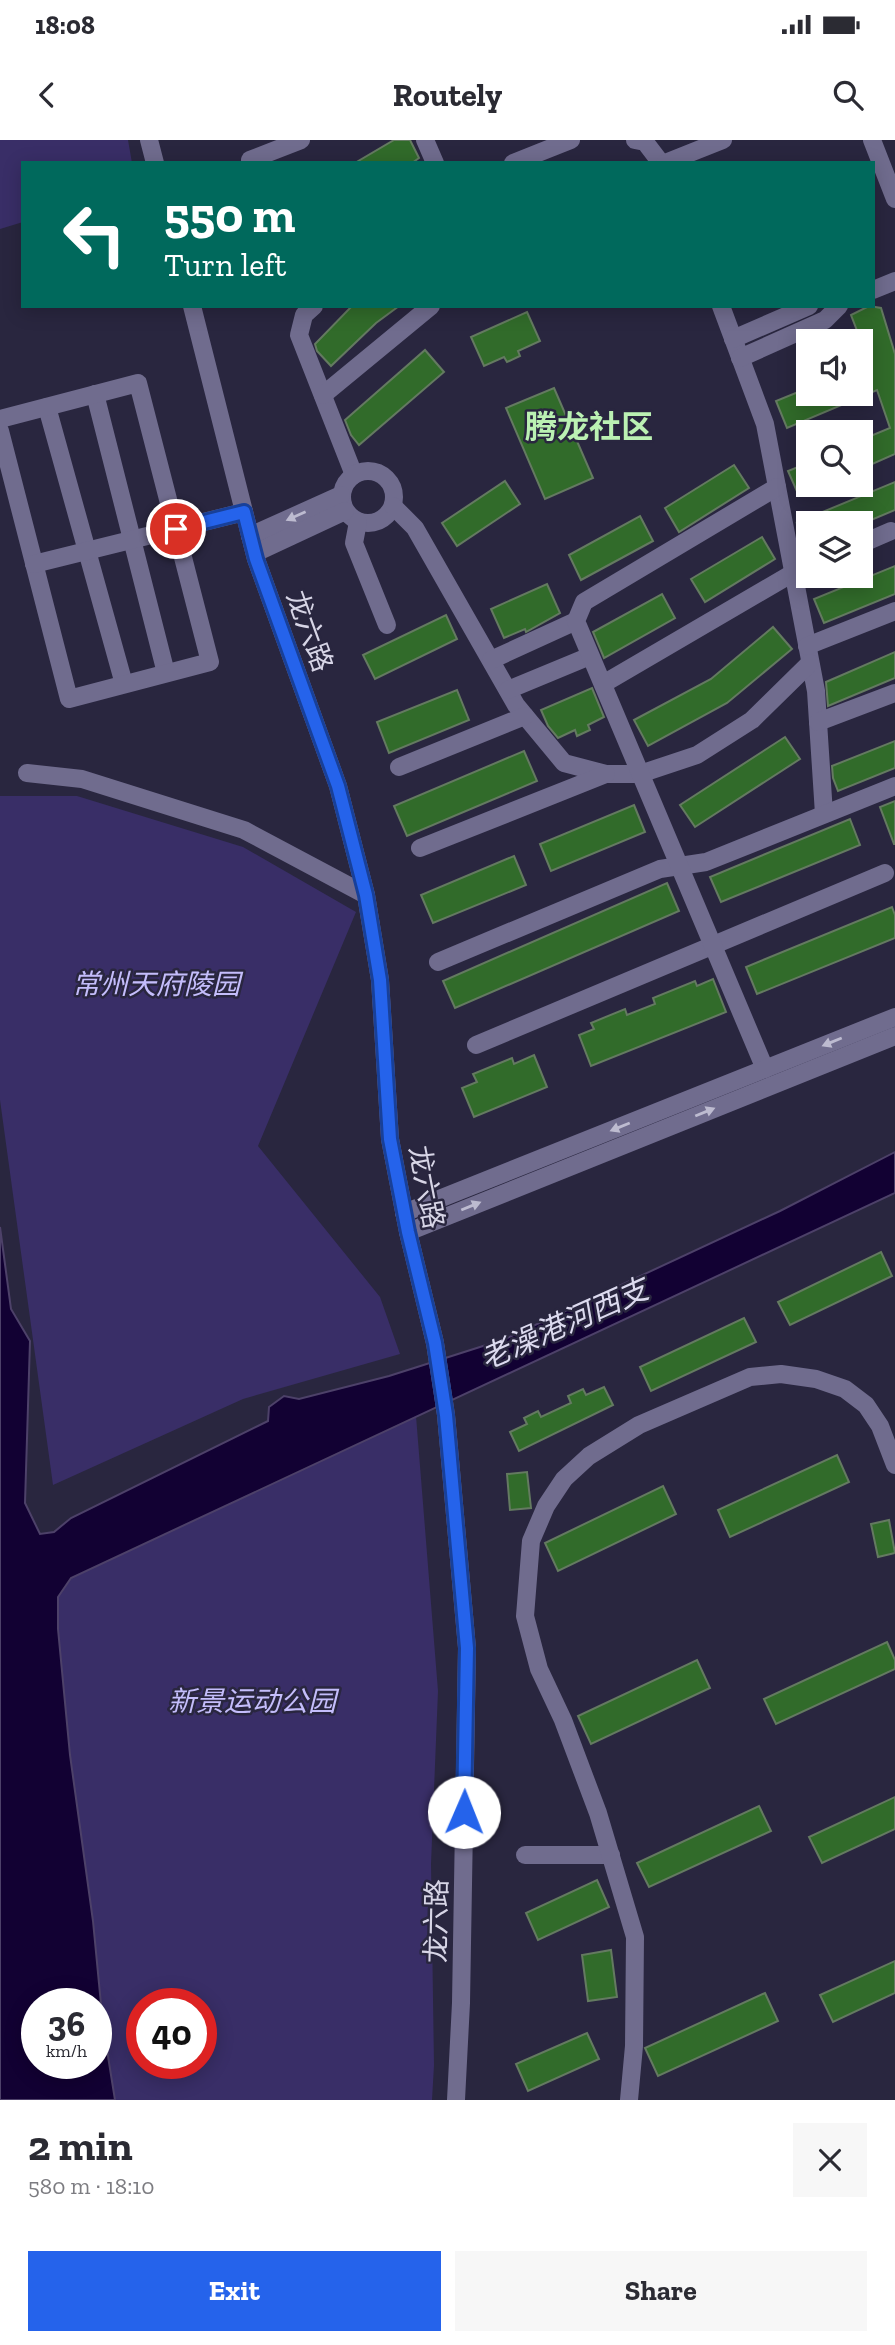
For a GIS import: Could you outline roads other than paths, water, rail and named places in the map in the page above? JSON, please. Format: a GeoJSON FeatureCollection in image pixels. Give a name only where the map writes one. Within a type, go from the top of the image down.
{"type":"FeatureCollection","features":[{"type":"Feature","properties":{"kind":"street"},"geometry":{"type":"LineString","coordinates":[[149,140],[154,161]]}},
{"type":"Feature","properties":{"kind":"street"},"geometry":{"type":"LineString","coordinates":[[250,160],[301,140]]}},
{"type":"Feature","properties":{"kind":"street"},"geometry":{"type":"LineString","coordinates":[[425,140],[434,161]]}},
{"type":"Feature","properties":{"kind":"street"},"geometry":{"type":"LineString","coordinates":[[518,161],[571,140]]}},
{"type":"Feature","properties":{"kind":"street"},"geometry":{"type":"LineString","coordinates":[[635,140],[645,142],[661,161]]}},
{"type":"Feature","properties":{"kind":"street"},"geometry":{"type":"LineString","coordinates":[[668,161],[723,140]]}},
{"type":"Feature","properties":{"kind":"street"},"geometry":{"type":"LineString","coordinates":[[872,140],[895,199]]}},
{"type":"Feature","properties":{"kind":"street"},"geometry":{"type":"LineString","coordinates":[[875,289],[895,281]]}},
{"type":"Feature","properties":{"kind":"street","name":"龙六路"},"geometry":{"type":"LineString","coordinates":[[193,308],[252,545],[338,786],[366,895],[380,980],[390,1139],[408,1232],[435,1343],[446,1415],[467,1648],[461,2003],[456,2100]]}},
{"type":"Feature","properties":{"kind":"street"},"geometry":{"type":"LineString","coordinates":[[312,308],[304,315],[299,335],[354,475]]}},
{"type":"Feature","properties":{"kind":"street"},"geometry":{"type":"LineString","coordinates":[[323,395],[428,308]]}},
{"type":"Feature","properties":{"kind":"street"},"geometry":{"type":"LineString","coordinates":[[722,308],[765,424],[777,487],[796,553]]}},
{"type":"Feature","properties":{"kind":"street"},"geometry":{"type":"LineString","coordinates":[[733,339],[804,308]]}},
{"type":"Feature","properties":{"kind":"street"},"geometry":{"type":"LineString","coordinates":[[740,358],[825,320],[837,308]]}},
{"type":"Feature","properties":{"kind":"street"},"geometry":{"type":"LineString","coordinates":[[0,419],[138,383],[210,662],[69,699],[0,431]]}},
{"type":"Feature","properties":{"kind":"street"},"geometry":{"type":"LineString","coordinates":[[95,394],[166,673]]}},
{"type":"Feature","properties":{"kind":"street"},"geometry":{"type":"LineString","coordinates":[[47,407],[124,684]]}},
{"type":"Feature","properties":{"kind":"street"},"geometry":{"type":"LineString","coordinates":[[348,509],[366,524],[382,520],[393,506],[394,496],[388,480],[372,471],[354,475],[344,487],[354,543],[387,625]]}},
{"type":"Feature","properties":{"kind":"street"},"geometry":{"type":"LineString","coordinates":[[491,660],[576,621],[584,602],[777,487]]}},
{"type":"Feature","properties":{"kind":"street"},"geometry":{"type":"LineString","coordinates":[[393,506],[415,528],[525,716],[564,763],[606,774],[640,774],[697,755],[752,720],[809,654],[895,611]]}},
{"type":"Feature","properties":{"kind":"street"},"geometry":{"type":"LineString","coordinates":[[252,545],[348,509]]}},
{"type":"Feature","properties":{"kind":"street"},"geometry":{"type":"LineString","coordinates":[[34,564],[244,512]]}},
{"type":"Feature","properties":{"kind":"street"},"geometry":{"type":"LineString","coordinates":[[873,539],[891,531]]}},
{"type":"Feature","properties":{"kind":"street"},"geometry":{"type":"LineString","coordinates":[[603,684],[796,573]]}},
{"type":"Feature","properties":{"kind":"street"},"geometry":{"type":"LineString","coordinates":[[803,588],[809,654],[816,691],[824,814]]}},
{"type":"Feature","properties":{"kind":"street"},"geometry":{"type":"LineString","coordinates":[[576,621],[765,1069]]}},
{"type":"Feature","properties":{"kind":"street"},"geometry":{"type":"LineString","coordinates":[[508,690],[590,656]]}},
{"type":"Feature","properties":{"kind":"street"},"geometry":{"type":"LineString","coordinates":[[818,722],[895,693]]}},
{"type":"Feature","properties":{"kind":"street"},"geometry":{"type":"LineString","coordinates":[[399,767],[525,716]]}},
{"type":"Feature","properties":{"kind":"street"},"geometry":{"type":"LineString","coordinates":[[27,773],[82,779],[244,830],[366,895]]}},
{"type":"Feature","properties":{"kind":"street"},"geometry":{"type":"LineString","coordinates":[[420,848],[606,774]]}},
{"type":"Feature","properties":{"kind":"street"},"geometry":{"type":"LineString","coordinates":[[438,962],[660,869],[706,862],[895,786]]}},
{"type":"Feature","properties":{"kind":"street"},"geometry":{"type":"LineString","coordinates":[[477,1045],[885,873]]}},
{"type":"Feature","properties":{"kind":"street"},"geometry":{"type":"LineString","coordinates":[[404,1213],[895,1017]]}},
{"type":"Feature","properties":{"kind":"street"},"geometry":{"type":"LineString","coordinates":[[408,1232],[895,1036]]}},
{"type":"Feature","properties":{"kind":"street"},"geometry":{"type":"LineString","coordinates":[[629,2100],[634,2046],[635,1937],[584,1772],[539,1669],[525,1616],[531,1541],[546,1506],[564,1479],[589,1456],[639,1426],[750,1377],[782,1374],[816,1379],[845,1389],[866,1405],[880,1426],[895,1465]]}},
{"type":"Feature","properties":{"kind":"street"},"geometry":{"type":"LineString","coordinates":[[525,1855],[611,1855]]}},
{"type":"Feature","properties":{"kind":"water","name":"老澡港河西支"},"geometry":{"type":"Polygon","coordinates":[[[895,1152],[895,1193],[71,1578],[58,1597],[58,1629],[70,1755],[99,1988],[21,1988],[21,2079],[112,2079],[115,2100],[0,2100],[0,1227],[11,1309],[30,1341],[25,1503],[40,1534],[54,1532],[71,1518],[268,1421],[269,1407],[284,1396],[299,1399],[389,1376],[505,1339],[780,1211],[895,1152]]]}},
{"type":"Feature","properties":{"kind":"district","name":"腾龙社区"},"geometry":{"type":"Point","coordinates":[589,427]}},
{"type":"Feature","properties":{"kind":"park label","name":"常州天府陵园"},"geometry":{"type":"Point","coordinates":[156,984]}},
{"type":"Feature","properties":{"kind":"park label","name":"新景运动公园"},"geometry":{"type":"Point","coordinates":[252,1701]}}]}
